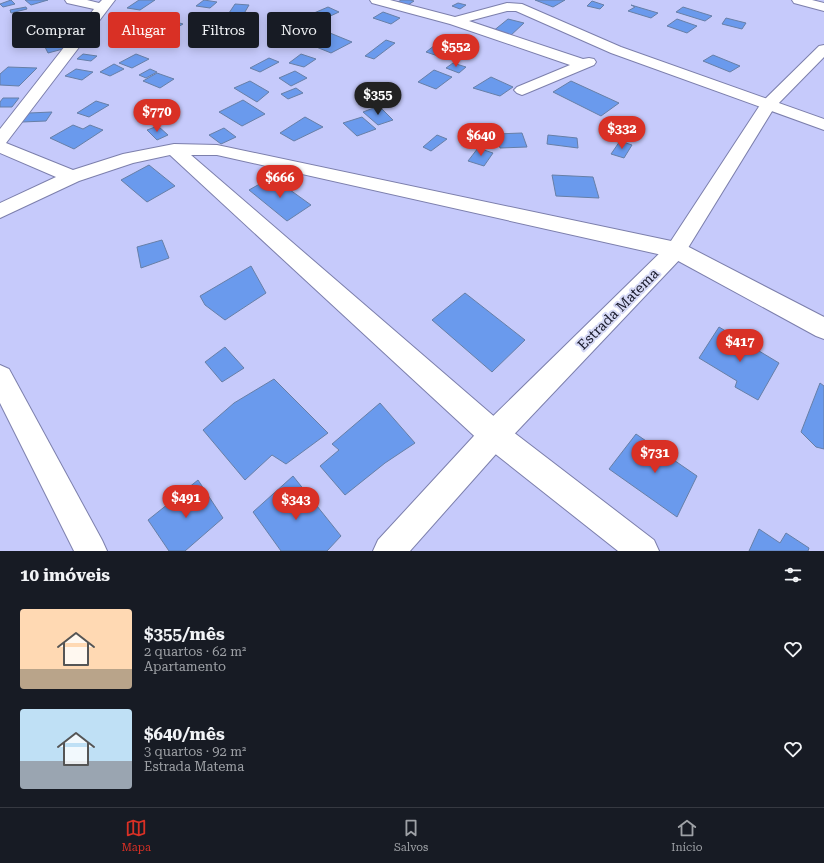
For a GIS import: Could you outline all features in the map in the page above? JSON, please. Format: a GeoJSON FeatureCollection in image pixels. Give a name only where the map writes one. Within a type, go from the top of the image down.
{"type":"FeatureCollection","features":[{"type":"Feature","properties":{"kind":"street"},"geometry":{"type":"LineString","coordinates":[[71,0],[106,4]]}},
{"type":"Feature","properties":{"kind":"street"},"geometry":{"type":"LineString","coordinates":[[376,0],[455,21],[583,64]]}},
{"type":"Feature","properties":{"kind":"street"},"geometry":{"type":"LineString","coordinates":[[798,0],[824,7]]}},
{"type":"Feature","properties":{"kind":"street"},"geometry":{"type":"LineString","coordinates":[[0,140],[106,4]]}},
{"type":"Feature","properties":{"kind":"street"},"geometry":{"type":"LineString","coordinates":[[455,21],[507,7],[518,7],[616,50],[824,125]]}},
{"type":"Feature","properties":{"kind":"street","name":"Estrada Matema"},"geometry":{"type":"LineString","coordinates":[[389,551],[494,435],[676,250],[768,105],[824,49]]}},
{"type":"Feature","properties":{"kind":"street"},"geometry":{"type":"LineString","coordinates":[[522,90],[616,50]]}},
{"type":"Feature","properties":{"kind":"street"},"geometry":{"type":"LineString","coordinates":[[0,147],[72,177]]}},
{"type":"Feature","properties":{"kind":"street"},"geometry":{"type":"LineString","coordinates":[[174,149],[494,435],[643,551]]}},
{"type":"Feature","properties":{"kind":"street"},"geometry":{"type":"LineString","coordinates":[[0,211],[72,177],[128,158],[174,149],[217,150],[676,250],[824,329]]}},
{"type":"Feature","properties":{"kind":"street"},"geometry":{"type":"LineString","coordinates":[[0,377],[91,551]]}},
{"type":"Feature","properties":{"kind":"building"},"geometry":{"type":"Polygon","coordinates":[[[11,0],[15,4],[3,7],[0,4],[11,0]]]}},
{"type":"Feature","properties":{"kind":"building"},"geometry":{"type":"Polygon","coordinates":[[[25,0],[48,0],[31,5],[25,0]]]}},
{"type":"Feature","properties":{"kind":"building"},"geometry":{"type":"Polygon","coordinates":[[[139,0],[155,0],[140,10],[127,8],[139,0]]]}},
{"type":"Feature","properties":{"kind":"building"},"geometry":{"type":"Polygon","coordinates":[[[204,0],[217,2],[210,8],[196,6],[204,0]]]}},
{"type":"Feature","properties":{"kind":"building"},"geometry":{"type":"Polygon","coordinates":[[[401,0],[414,1],[408,5],[398,2],[401,0]]]}},
{"type":"Feature","properties":{"kind":"building"},"geometry":{"type":"Polygon","coordinates":[[[535,0],[565,0],[553,7],[535,0]]]}},
{"type":"Feature","properties":{"kind":"building"},"geometry":{"type":"Polygon","coordinates":[[[592,1],[604,5],[600,9],[587,6],[592,1]]]}},
{"type":"Feature","properties":{"kind":"building"},"geometry":{"type":"Polygon","coordinates":[[[458,3],[466,5],[460,9],[452,6],[458,3]]]}},
{"type":"Feature","properties":{"kind":"building"},"geometry":{"type":"Polygon","coordinates":[[[235,4],[249,5],[245,12],[230,12],[235,4]]]}},
{"type":"Feature","properties":{"kind":"building"},"geometry":{"type":"Polygon","coordinates":[[[631,5],[658,13],[651,18],[628,11],[635,7],[631,5]]]}},
{"type":"Feature","properties":{"kind":"building"},"geometry":{"type":"Polygon","coordinates":[[[26,7],[27,9],[11,13],[10,10],[26,7]]]}},
{"type":"Feature","properties":{"kind":"building"},"geometry":{"type":"Polygon","coordinates":[[[328,7],[339,12],[331,16],[331,12],[316,12],[328,7]]]}},
{"type":"Feature","properties":{"kind":"building"},"geometry":{"type":"Polygon","coordinates":[[[683,7],[712,16],[705,21],[676,12],[683,7]]]}},
{"type":"Feature","properties":{"kind":"building"},"geometry":{"type":"Polygon","coordinates":[[[383,12],[400,18],[391,24],[373,18],[383,12]]]}},
{"type":"Feature","properties":{"kind":"building"},"geometry":{"type":"Polygon","coordinates":[[[726,18],[746,23],[742,29],[722,24],[726,18]]]}},
{"type":"Feature","properties":{"kind":"building"},"geometry":{"type":"Polygon","coordinates":[[[508,19],[524,23],[509,37],[492,32],[508,19]]]}},
{"type":"Feature","properties":{"kind":"building"},"geometry":{"type":"Polygon","coordinates":[[[677,19],[697,26],[687,33],[667,26],[677,19]]]}},
{"type":"Feature","properties":{"kind":"building"},"geometry":{"type":"Polygon","coordinates":[[[331,33],[352,42],[331,53],[319,48],[331,48],[331,33]]]}},
{"type":"Feature","properties":{"kind":"building"},"geometry":{"type":"Polygon","coordinates":[[[386,40],[395,43],[374,59],[365,56],[386,40]]]}},
{"type":"Feature","properties":{"kind":"building"},"geometry":{"type":"Polygon","coordinates":[[[439,42],[456,47],[444,58],[426,52],[439,42]]]}},
{"type":"Feature","properties":{"kind":"building"},"geometry":{"type":"Polygon","coordinates":[[[46,48],[63,49],[48,53],[46,48]]]}},
{"type":"Feature","properties":{"kind":"building"},"geometry":{"type":"Polygon","coordinates":[[[83,54],[97,56],[91,61],[77,59],[83,54]]]}},
{"type":"Feature","properties":{"kind":"building"},"geometry":{"type":"Polygon","coordinates":[[[136,54],[149,59],[132,68],[119,63],[136,54]]]}},
{"type":"Feature","properties":{"kind":"building"},"geometry":{"type":"Polygon","coordinates":[[[301,54],[316,59],[304,67],[289,63],[301,54]]]}},
{"type":"Feature","properties":{"kind":"building"},"geometry":{"type":"Polygon","coordinates":[[[713,55],[740,66],[730,72],[703,61],[713,55]]]}},
{"type":"Feature","properties":{"kind":"building"},"geometry":{"type":"Polygon","coordinates":[[[269,58],[279,62],[260,72],[250,68],[269,58]]]}},
{"type":"Feature","properties":{"kind":"building"},"geometry":{"type":"Polygon","coordinates":[[[453,63],[466,67],[459,73],[446,68],[453,63]]]}},
{"type":"Feature","properties":{"kind":"building"},"geometry":{"type":"Polygon","coordinates":[[[114,64],[124,69],[110,76],[100,72],[114,64]]]}},
{"type":"Feature","properties":{"kind":"building"},"geometry":{"type":"Polygon","coordinates":[[[8,67],[37,68],[19,86],[0,85],[0,74],[8,67]]]}},
{"type":"Feature","properties":{"kind":"building"},"geometry":{"type":"Polygon","coordinates":[[[76,69],[93,72],[82,80],[65,76],[76,69]]]}},
{"type":"Feature","properties":{"kind":"building"},"geometry":{"type":"Polygon","coordinates":[[[150,69],[157,72],[146,78],[139,75],[150,69]]]}},
{"type":"Feature","properties":{"kind":"building"},"geometry":{"type":"Polygon","coordinates":[[[434,70],[452,77],[436,89],[418,82],[434,70]]]}},
{"type":"Feature","properties":{"kind":"building"},"geometry":{"type":"Polygon","coordinates":[[[295,71],[307,78],[291,86],[279,78],[295,71]]]}},
{"type":"Feature","properties":{"kind":"building"},"geometry":{"type":"Polygon","coordinates":[[[157,73],[174,79],[160,88],[143,81],[157,73]]]}},
{"type":"Feature","properties":{"kind":"building"},"geometry":{"type":"Polygon","coordinates":[[[491,77],[513,87],[500,96],[473,88],[491,77]]]}},
{"type":"Feature","properties":{"kind":"building"},"geometry":{"type":"Polygon","coordinates":[[[250,81],[269,92],[257,102],[234,88],[250,81]]]}},
{"type":"Feature","properties":{"kind":"building"},"geometry":{"type":"Polygon","coordinates":[[[571,81],[619,103],[601,116],[553,92],[571,81]]]}},
{"type":"Feature","properties":{"kind":"building"},"geometry":{"type":"Polygon","coordinates":[[[296,88],[303,93],[288,99],[281,94],[296,88]]]}},
{"type":"Feature","properties":{"kind":"building"},"geometry":{"type":"Polygon","coordinates":[[[3,98],[19,98],[12,107],[0,107],[0,102],[3,98]]]}},
{"type":"Feature","properties":{"kind":"building"},"geometry":{"type":"Polygon","coordinates":[[[243,100],[265,114],[242,126],[219,112],[243,100]]]}},
{"type":"Feature","properties":{"kind":"building"},"geometry":{"type":"Polygon","coordinates":[[[96,101],[109,105],[89,117],[77,113],[96,101]]]}},
{"type":"Feature","properties":{"kind":"building"},"geometry":{"type":"Polygon","coordinates":[[[160,105],[173,110],[152,123],[140,117],[160,105]]]}},
{"type":"Feature","properties":{"kind":"building"},"geometry":{"type":"Polygon","coordinates":[[[379,106],[393,120],[378,125],[363,112],[379,106]]]}},
{"type":"Feature","properties":{"kind":"building"},"geometry":{"type":"Polygon","coordinates":[[[52,112],[46,121],[22,122],[29,113],[52,112]]]}},
{"type":"Feature","properties":{"kind":"building"},"geometry":{"type":"Polygon","coordinates":[[[305,117],[323,127],[294,141],[280,133],[305,117]]]}},
{"type":"Feature","properties":{"kind":"building"},"geometry":{"type":"Polygon","coordinates":[[[362,117],[376,129],[357,136],[343,123],[362,117]]]}},
{"type":"Feature","properties":{"kind":"building"},"geometry":{"type":"Polygon","coordinates":[[[73,125],[83,129],[90,125],[103,130],[74,149],[50,138],[73,125]]]}},
{"type":"Feature","properties":{"kind":"building"},"geometry":{"type":"Polygon","coordinates":[[[158,126],[168,135],[157,140],[147,130],[158,126]]]}},
{"type":"Feature","properties":{"kind":"building"},"geometry":{"type":"Polygon","coordinates":[[[224,128],[236,137],[221,144],[209,135],[224,128]]]}},
{"type":"Feature","properties":{"kind":"building"},"geometry":{"type":"Polygon","coordinates":[[[522,133],[527,147],[500,148],[496,134],[522,133]]]}},
{"type":"Feature","properties":{"kind":"building"},"geometry":{"type":"Polygon","coordinates":[[[437,135],[447,139],[431,151],[423,147],[437,135]]]}},
{"type":"Feature","properties":{"kind":"building"},"geometry":{"type":"Polygon","coordinates":[[[548,135],[577,138],[578,148],[547,144],[548,135]]]}},
{"type":"Feature","properties":{"kind":"building"},"geometry":{"type":"Polygon","coordinates":[[[620,141],[632,145],[624,158],[611,154],[620,141]]]}},
{"type":"Feature","properties":{"kind":"building"},"geometry":{"type":"Polygon","coordinates":[[[478,148],[493,153],[484,166],[468,161],[478,148]]]}},
{"type":"Feature","properties":{"kind":"building"},"geometry":{"type":"Polygon","coordinates":[[[149,165],[175,186],[147,202],[121,180],[149,165]]]}},
{"type":"Feature","properties":{"kind":"building"},"geometry":{"type":"Polygon","coordinates":[[[552,175],[593,177],[599,198],[556,196],[552,175]]]}},
{"type":"Feature","properties":{"kind":"building"},"geometry":{"type":"Polygon","coordinates":[[[272,177],[311,205],[287,221],[249,190],[272,177]]]}},
{"type":"Feature","properties":{"kind":"building"},"geometry":{"type":"Polygon","coordinates":[[[162,240],[169,258],[141,268],[137,247],[162,240]]]}},
{"type":"Feature","properties":{"kind":"building"},"geometry":{"type":"Polygon","coordinates":[[[251,266],[266,293],[225,320],[205,305],[200,296],[251,266]]]}},
{"type":"Feature","properties":{"kind":"building"},"geometry":{"type":"Polygon","coordinates":[[[465,293],[525,340],[492,372],[432,320],[465,293]]]}},
{"type":"Feature","properties":{"kind":"building"},"geometry":{"type":"Polygon","coordinates":[[[719,327],[779,363],[758,400],[735,387],[737,381],[699,358],[719,327]]]}},
{"type":"Feature","properties":{"kind":"building"},"geometry":{"type":"Polygon","coordinates":[[[225,347],[244,368],[222,382],[205,362],[225,347]]]}},
{"type":"Feature","properties":{"kind":"building"},"geometry":{"type":"Polygon","coordinates":[[[274,379],[328,433],[286,464],[272,455],[245,480],[203,430],[234,403],[274,379]]]}},
{"type":"Feature","properties":{"kind":"building"},"geometry":{"type":"Polygon","coordinates":[[[820,383],[824,386],[824,449],[816,447],[801,432],[820,383]]]}},
{"type":"Feature","properties":{"kind":"building"},"geometry":{"type":"Polygon","coordinates":[[[380,403],[415,443],[385,463],[345,495],[320,466],[339,450],[332,444],[380,403]]]}},
{"type":"Feature","properties":{"kind":"building"},"geometry":{"type":"Polygon","coordinates":[[[636,434],[697,476],[677,517],[609,469],[636,434]]]}},
{"type":"Feature","properties":{"kind":"building"},"geometry":{"type":"Polygon","coordinates":[[[293,476],[341,536],[327,551],[281,551],[253,512],[293,476]]]}},
{"type":"Feature","properties":{"kind":"building"},"geometry":{"type":"Polygon","coordinates":[[[198,480],[223,518],[185,551],[169,551],[148,520],[198,480]]]}},
{"type":"Feature","properties":{"kind":"building"},"geometry":{"type":"Polygon","coordinates":[[[759,529],[780,543],[786,533],[809,548],[808,551],[749,551],[759,529]]]}}]}
